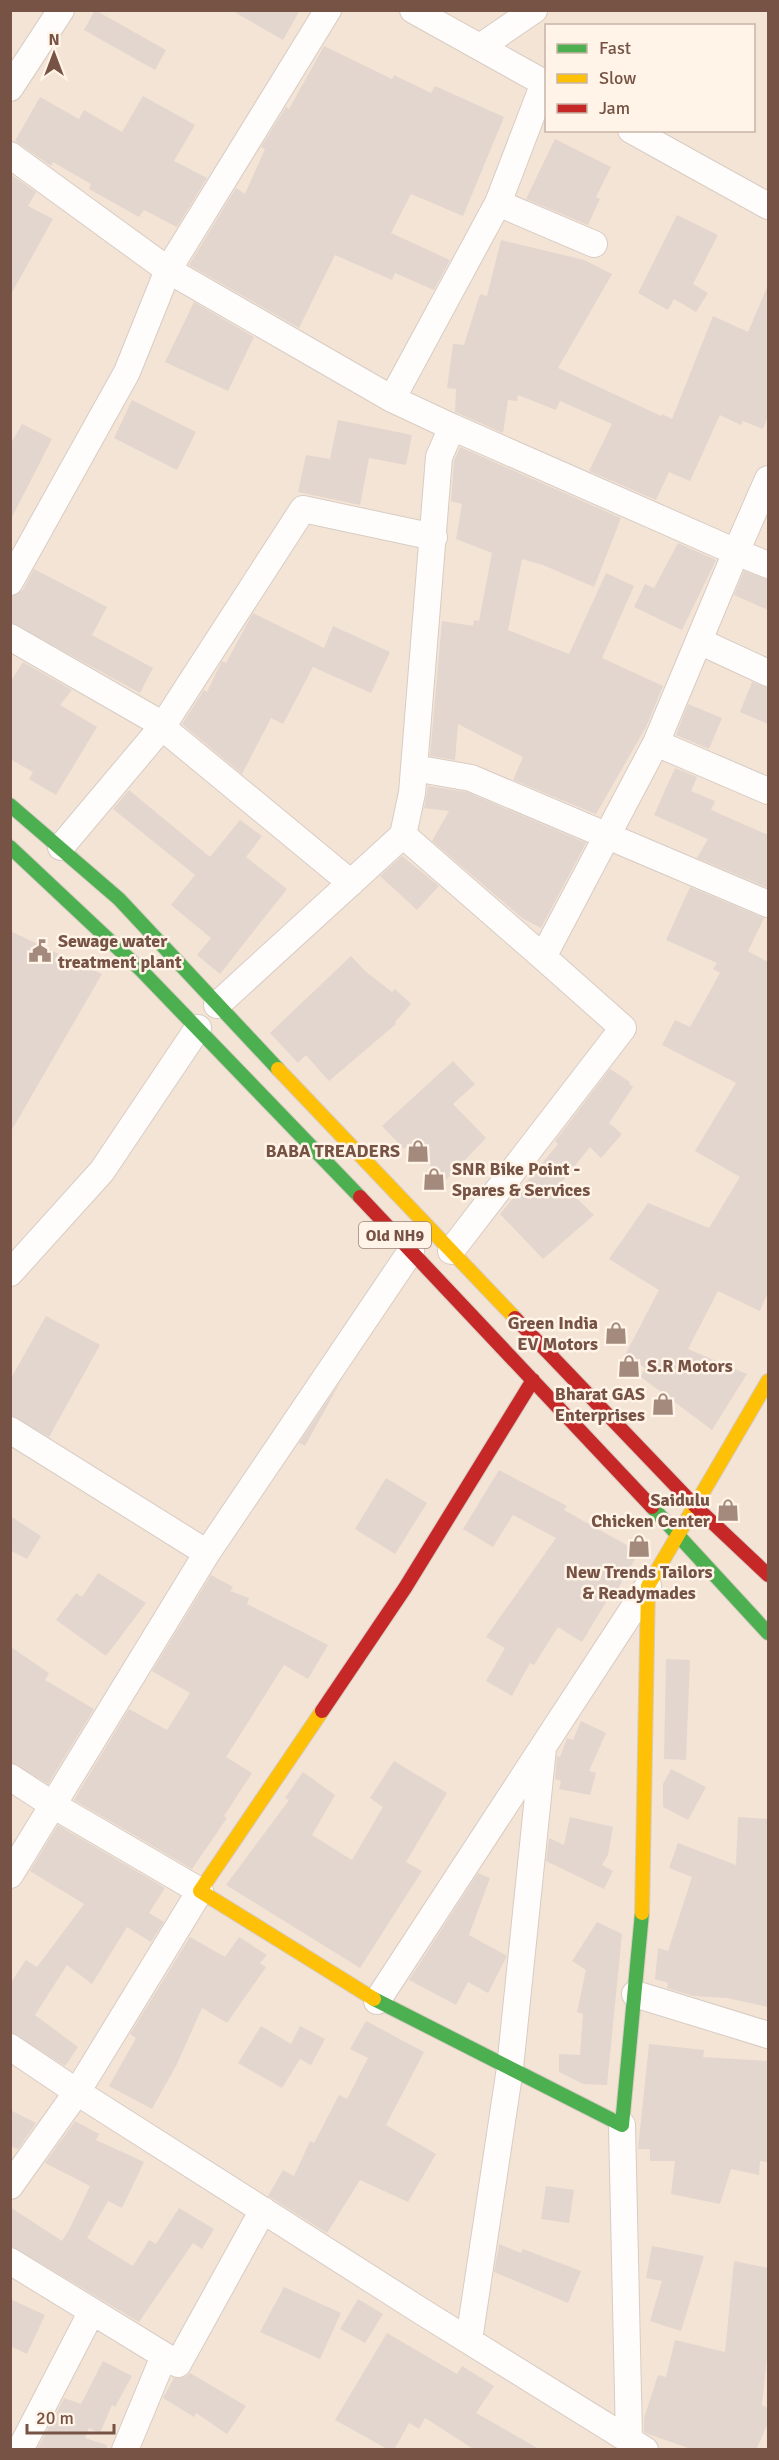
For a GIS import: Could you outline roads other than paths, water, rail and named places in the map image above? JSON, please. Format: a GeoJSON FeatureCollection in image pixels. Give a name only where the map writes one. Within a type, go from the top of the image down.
{"type":"FeatureCollection","features":[{"type":"Feature","properties":{"kind":"main road","name":"Old NH9"},"geometry":{"type":"LineString","coordinates":[[10,805],[119,899],[450,1251],[695,1506],[768,1575]]}},
{"type":"Feature","properties":{"kind":"main road","name":"Old NH9"},"geometry":{"type":"LineString","coordinates":[[10,847],[80,909],[198,1028],[678,1534],[768,1634]]}},
{"type":"Feature","properties":{"kind":"main road"},"geometry":{"type":"LineString","coordinates":[[533,1380],[405,1588],[200,1891],[377,2001],[622,2126],[642,1924],[648,1586],[768,1381]]}},
{"type":"Feature","properties":{"kind":"street"},"geometry":{"type":"LineString","coordinates":[[10,88],[61,10]]}},
{"type":"Feature","properties":{"kind":"street"},"geometry":{"type":"LineString","coordinates":[[10,582],[128,372],[168,270],[328,10]]}},
{"type":"Feature","properties":{"kind":"street"},"geometry":{"type":"LineString","coordinates":[[392,399],[498,203],[545,83],[413,10]]}},
{"type":"Feature","properties":{"kind":"street"},"geometry":{"type":"LineString","coordinates":[[480,47],[534,10]]}},
{"type":"Feature","properties":{"kind":"street"},"geometry":{"type":"LineString","coordinates":[[635,132],[768,206]]}},
{"type":"Feature","properties":{"kind":"street"},"geometry":{"type":"LineString","coordinates":[[10,155],[168,270],[392,399],[768,565]]}},
{"type":"Feature","properties":{"kind":"street"},"geometry":{"type":"LineString","coordinates":[[498,203],[594,244]]}},
{"type":"Feature","properties":{"kind":"street"},"geometry":{"type":"LineString","coordinates":[[217,1005],[403,835],[414,768],[439,457],[452,427]]}},
{"type":"Feature","properties":{"kind":"street"},"geometry":{"type":"LineString","coordinates":[[543,957],[656,743],[768,479]]}},
{"type":"Feature","properties":{"kind":"street"},"geometry":{"type":"LineString","coordinates":[[61,847],[162,727],[303,509],[434,537]]}},
{"type":"Feature","properties":{"kind":"street"},"geometry":{"type":"LineString","coordinates":[[10,637],[151,718],[351,883]]}},
{"type":"Feature","properties":{"kind":"street"},"geometry":{"type":"LineString","coordinates":[[699,640],[768,673]]}},
{"type":"Feature","properties":{"kind":"street"},"geometry":{"type":"LineString","coordinates":[[656,743],[768,791]]}},
{"type":"Feature","properties":{"kind":"street"},"geometry":{"type":"LineString","coordinates":[[414,768],[471,778],[768,904]]}},
{"type":"Feature","properties":{"kind":"street"},"geometry":{"type":"LineString","coordinates":[[403,835],[623,1028],[450,1251]]}},
{"type":"Feature","properties":{"kind":"street"},"geometry":{"type":"LineString","coordinates":[[10,1274],[102,1172],[198,1028]]}},
{"type":"Feature","properties":{"kind":"street"},"geometry":{"type":"LineString","coordinates":[[10,1875],[207,1553],[411,1251]]}},
{"type":"Feature","properties":{"kind":"street"},"geometry":{"type":"LineString","coordinates":[[10,1430],[207,1553]]}},
{"type":"Feature","properties":{"kind":"street"},"geometry":{"type":"LineString","coordinates":[[377,2001],[648,1586]]}},
{"type":"Feature","properties":{"kind":"street"},"geometry":{"type":"LineString","coordinates":[[469,2340],[510,2068],[543,1748]]}},
{"type":"Feature","properties":{"kind":"street"},"geometry":{"type":"LineString","coordinates":[[10,1777],[53,1805],[200,1891],[77,2092],[10,2186]]}},
{"type":"Feature","properties":{"kind":"street"},"geometry":{"type":"LineString","coordinates":[[635,1994],[768,2036]]}},
{"type":"Feature","properties":{"kind":"street"},"geometry":{"type":"LineString","coordinates":[[10,2047],[263,2210],[637,2444]]}},
{"type":"Feature","properties":{"kind":"street"},"geometry":{"type":"LineString","coordinates":[[622,2126],[637,2444]]}},
{"type":"Feature","properties":{"kind":"street"},"geometry":{"type":"LineString","coordinates":[[10,2261],[178,2364],[263,2210]]}},
{"type":"Feature","properties":{"kind":"street"},"geometry":{"type":"LineString","coordinates":[[20,2450],[92,2311]]}},
{"type":"Feature","properties":{"kind":"street"},"geometry":{"type":"LineString","coordinates":[[124,2450],[164,2356]]}},
{"type":"Feature","properties":{"kind":"place","name":"Sewage water treatment plant"},"geometry":{"type":"Point","coordinates":[40,951]}},
{"type":"Feature","properties":{"kind":"place","name":"BABA TREADERS"},"geometry":{"type":"Point","coordinates":[418,1151]}},
{"type":"Feature","properties":{"kind":"place","name":"SNR Bike Point - Spares & Services"},"geometry":{"type":"Point","coordinates":[434,1179]}},
{"type":"Feature","properties":{"kind":"place","name":"Green India EV Motors"},"geometry":{"type":"Point","coordinates":[616,1333]}},
{"type":"Feature","properties":{"kind":"place","name":"S.R Motors"},"geometry":{"type":"Point","coordinates":[629,1366]}},
{"type":"Feature","properties":{"kind":"place","name":"Bharat GAS Enterprises"},"geometry":{"type":"Point","coordinates":[663,1404]}},
{"type":"Feature","properties":{"kind":"place","name":"Saidulu Chicken Center"},"geometry":{"type":"Point","coordinates":[728,1510]}},
{"type":"Feature","properties":{"kind":"place","name":"New Trends Tailors & Readymades"},"geometry":{"type":"Point","coordinates":[639,1546]}}]}
